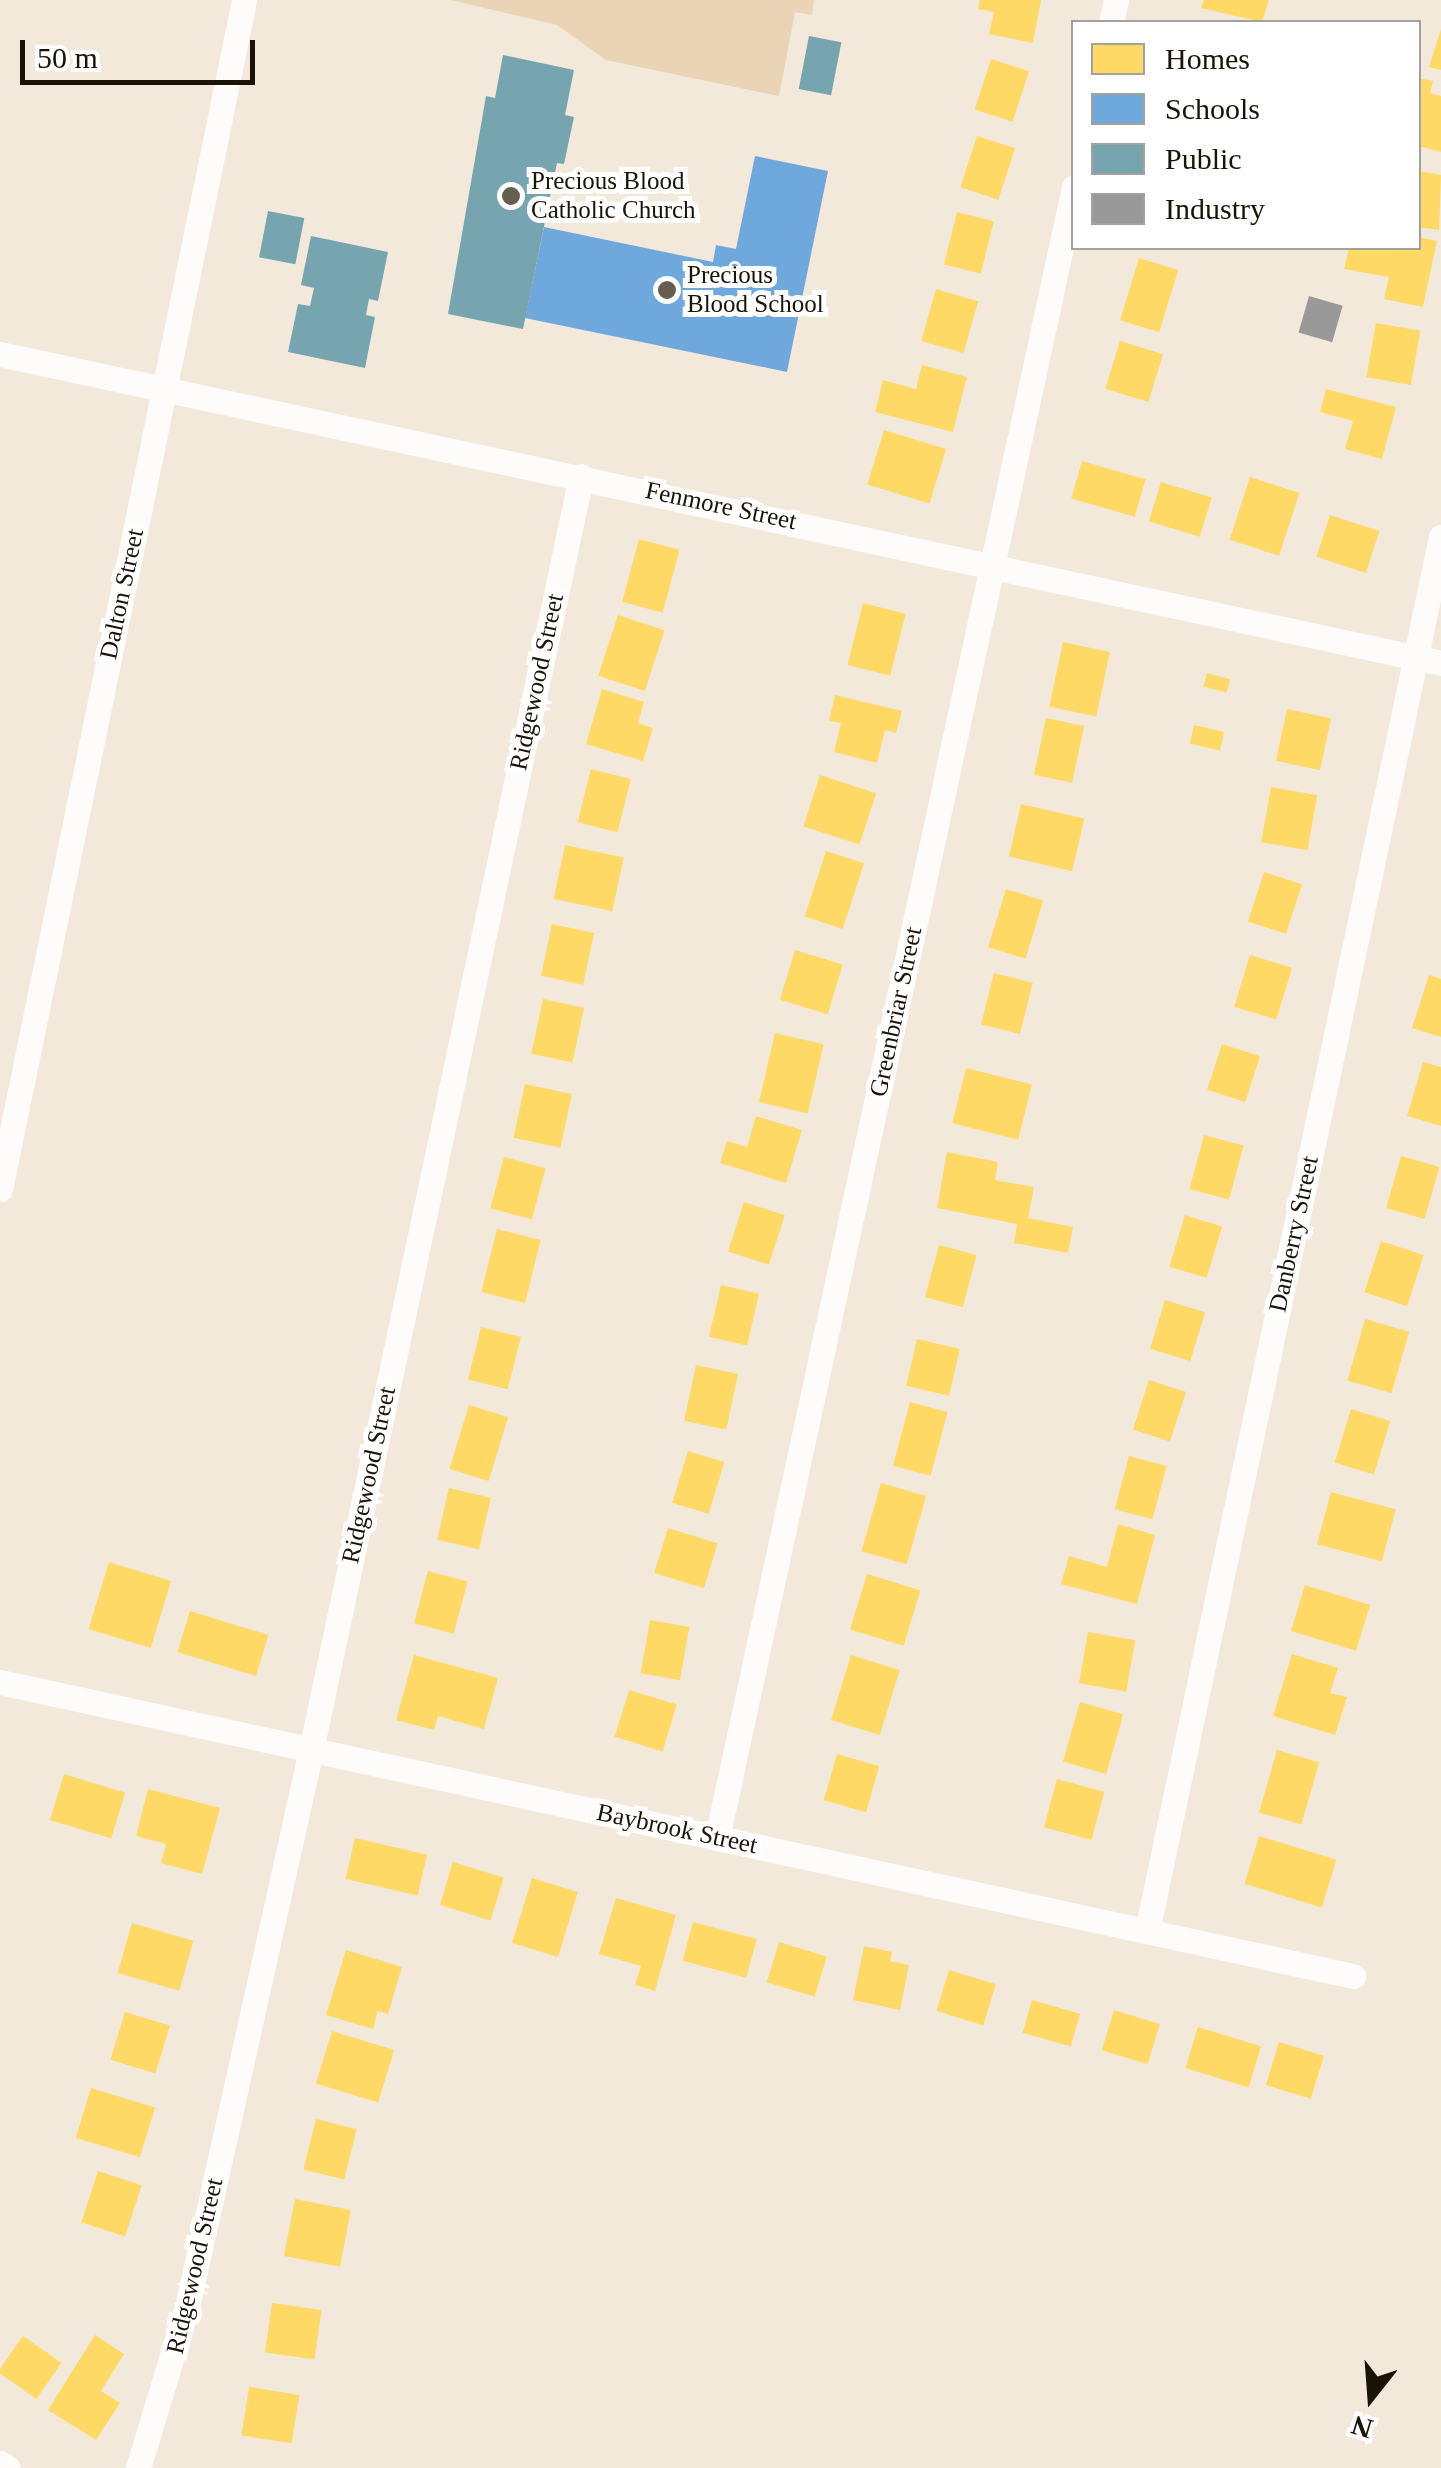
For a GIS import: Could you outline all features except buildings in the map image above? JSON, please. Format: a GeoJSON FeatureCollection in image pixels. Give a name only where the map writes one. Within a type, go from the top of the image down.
{"type":"FeatureCollection","features":[{"type":"Feature","properties":{"kind":"street","name":"Dalton Street"},"geometry":{"type":"LineString","coordinates":[[0,1189],[244,0]]}},
{"type":"Feature","properties":{"kind":"street","name":"Greenbriar Street"},"geometry":{"type":"LineString","coordinates":[[717,1838],[850,1239],[988,562],[1071,199]]}},
{"type":"Feature","properties":{"kind":"street","name":"Fenmore Street"},"geometry":{"type":"LineString","coordinates":[[0,354],[988,562],[1441,663]]}},
{"type":"Feature","properties":{"kind":"street","name":"Ridgewood Street"},"geometry":{"type":"LineString","coordinates":[[138,2468],[158,2422],[187,2307],[311,1750],[581,476]]}},
{"type":"Feature","properties":{"kind":"street","name":"Danberry Street"},"geometry":{"type":"LineString","coordinates":[[1147,1931],[1441,537]]}},
{"type":"Feature","properties":{"kind":"street","name":"Baybrook Street"},"geometry":{"type":"LineString","coordinates":[[0,1682],[1353,1976]]}},
{"type":"Feature","properties":{"kind":"street"},"geometry":{"type":"LineString","coordinates":[[0,2463],[8,2468]]}},
{"type":"Feature","properties":{"kind":"shaded area"},"geometry":{"type":"Polygon","coordinates":[[[451,0],[814,0],[812,15],[795,12],[779,96],[606,60],[557,25],[451,0]]]}},
{"type":"Feature","properties":{"kind":"place","name":"Precious Blood Catholic Church"},"geometry":{"type":"Point","coordinates":[511,196]}},
{"type":"Feature","properties":{"kind":"place","name":"Precious Blood School"},"geometry":{"type":"Point","coordinates":[667,290]}}]}
